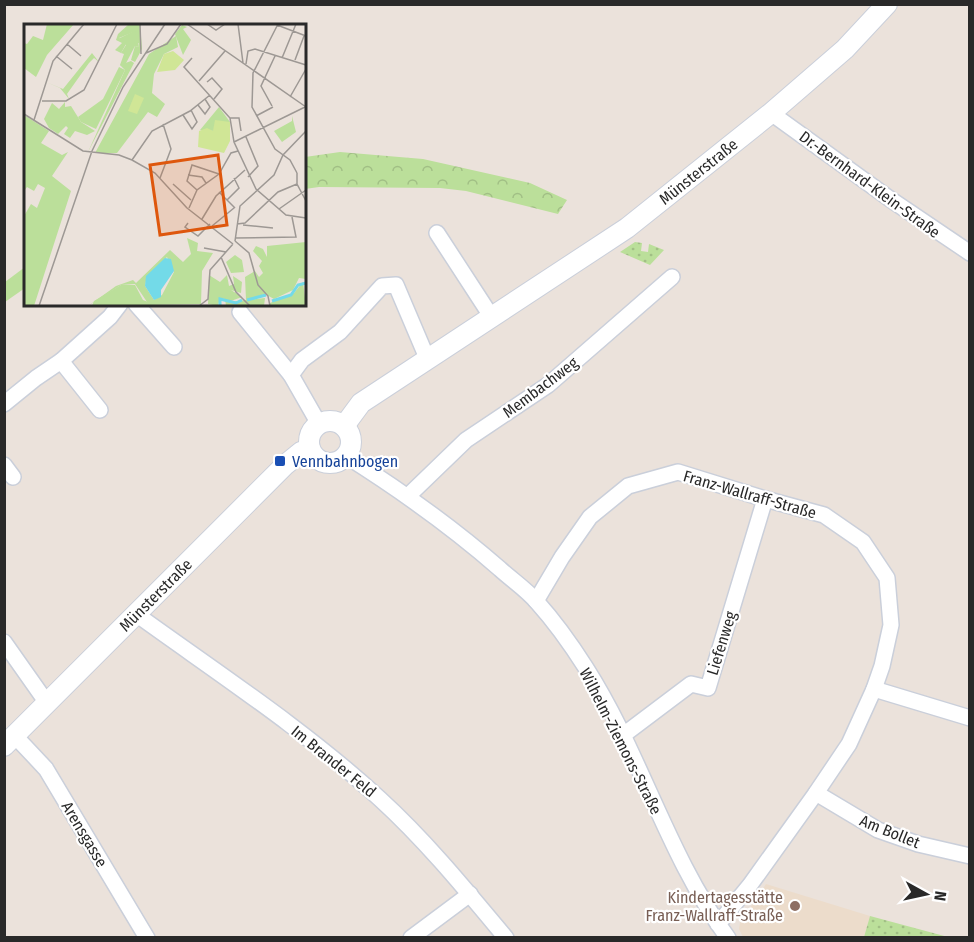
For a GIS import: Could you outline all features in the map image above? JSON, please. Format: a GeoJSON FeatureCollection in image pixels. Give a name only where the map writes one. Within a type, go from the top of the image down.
{"type":"FeatureCollection","features":[{"type":"Feature","properties":{"kind":"street","name":"Münsterstraße"},"geometry":{"type":"LineString","coordinates":[[344,426],[361,403],[627,228],[771,113],[845,48],[886,4]]}},
{"type":"Feature","properties":{"kind":"street","name":"Dr.-Bernhard-Klein-Straße"},"geometry":{"type":"LineString","coordinates":[[771,113],[969,254]]}},
{"type":"Feature","properties":{"kind":"street"},"geometry":{"type":"LineString","coordinates":[[437,233],[491,316]]}},
{"type":"Feature","properties":{"kind":"street","name":"Membachweg"},"geometry":{"type":"LineString","coordinates":[[408,496],[466,440],[548,385],[672,277]]}},
{"type":"Feature","properties":{"kind":"street"},"geometry":{"type":"LineString","coordinates":[[291,375],[302,360],[340,332],[382,286],[386,285],[396,285],[428,358]]}},
{"type":"Feature","properties":{"kind":"street"},"geometry":{"type":"LineString","coordinates":[[4,404],[61,361],[110,317],[118,306]]}},
{"type":"Feature","properties":{"kind":"street"},"geometry":{"type":"LineString","coordinates":[[138,306],[174,347]]}},
{"type":"Feature","properties":{"kind":"street"},"geometry":{"type":"LineString","coordinates":[[240,312],[291,375],[319,424]]}},
{"type":"Feature","properties":{"kind":"street"},"geometry":{"type":"LineString","coordinates":[[61,361],[100,410]]}},
{"type":"Feature","properties":{"kind":"street"},"geometry":{"type":"LineString","coordinates":[[331,421],[344,426],[351,442],[346,456],[339,461],[327,462],[316,458],[310,449],[309,439],[313,430],[319,424],[331,421]]}},
{"type":"Feature","properties":{"kind":"street","name":"Münsterstraße"},"geometry":{"type":"LineString","coordinates":[[10,741],[285,465],[310,449]]}},
{"type":"Feature","properties":{"kind":"street","name":"Wilhelm-Ziemons-Straße"},"geometry":{"type":"LineString","coordinates":[[346,456],[408,496],[479,551],[536,601],[586,668],[622,736],[674,849],[728,938]]}},
{"type":"Feature","properties":{"kind":"street","name":"Franz-Wallraff-Straße"},"geometry":{"type":"LineString","coordinates":[[536,601],[562,557],[590,517],[628,486],[678,472],[765,500],[824,514],[863,542],[887,578],[891,625],[882,666],[849,744],[750,885],[718,924]]}},
{"type":"Feature","properties":{"kind":"street","name":"Liefenweg"},"geometry":{"type":"LineString","coordinates":[[622,736],[691,684],[708,688],[765,500]]}},
{"type":"Feature","properties":{"kind":"street","name":"Im Brander Feld"},"geometry":{"type":"LineString","coordinates":[[136,614],[329,754],[381,799],[425,842],[506,938]]}},
{"type":"Feature","properties":{"kind":"street"},"geometry":{"type":"LineString","coordinates":[[4,642],[47,703]]}},
{"type":"Feature","properties":{"kind":"street"},"geometry":{"type":"LineString","coordinates":[[874,689],[969,718]]}},
{"type":"Feature","properties":{"kind":"street","name":"Arensgasse"},"geometry":{"type":"LineString","coordinates":[[10,741],[46,770],[147,938]]}},
{"type":"Feature","properties":{"kind":"street","name":"Am Bollet"},"geometry":{"type":"LineString","coordinates":[[816,793],[878,830],[918,844],[969,856]]}},
{"type":"Feature","properties":{"kind":"street"},"geometry":{"type":"LineString","coordinates":[[411,938],[470,894]]}},
{"type":"Feature","properties":{"kind":"shaded area","name":"Kindertagesstätte Franz-Wallraff-Straße"},"geometry":{"type":"Polygon","coordinates":[[[766,884],[870,916],[864,937],[743,937],[739,929],[740,923],[766,884]]]}},
{"type":"Feature","properties":{"kind":"green space"},"geometry":{"type":"Polygon","coordinates":[[[340,152],[423,159],[530,183],[567,200],[558,214],[466,191],[440,188],[306,189],[306,157],[340,152]]]}},
{"type":"Feature","properties":{"kind":"green space"},"geometry":{"type":"Polygon","coordinates":[[[635,242],[642,243],[641,251],[648,252],[649,244],[664,250],[650,265],[620,252],[635,242]]]}},
{"type":"Feature","properties":{"kind":"green space"},"geometry":{"type":"Polygon","coordinates":[[[24,268],[24,289],[5,302],[5,282],[24,268]]]}},
{"type":"Feature","properties":{"kind":"green space"},"geometry":{"type":"Polygon","coordinates":[[[870,916],[948,937],[864,937],[870,916]]]}},
{"type":"Feature","properties":{"kind":"place","name":"Vennbahnbogen"},"geometry":{"type":"Point","coordinates":[280,461]}},
{"type":"Feature","properties":{"kind":"place","name":"Kindertagesstätte Franz-Wallraff-Straße"},"geometry":{"type":"Point","coordinates":[795,906]}}]}
